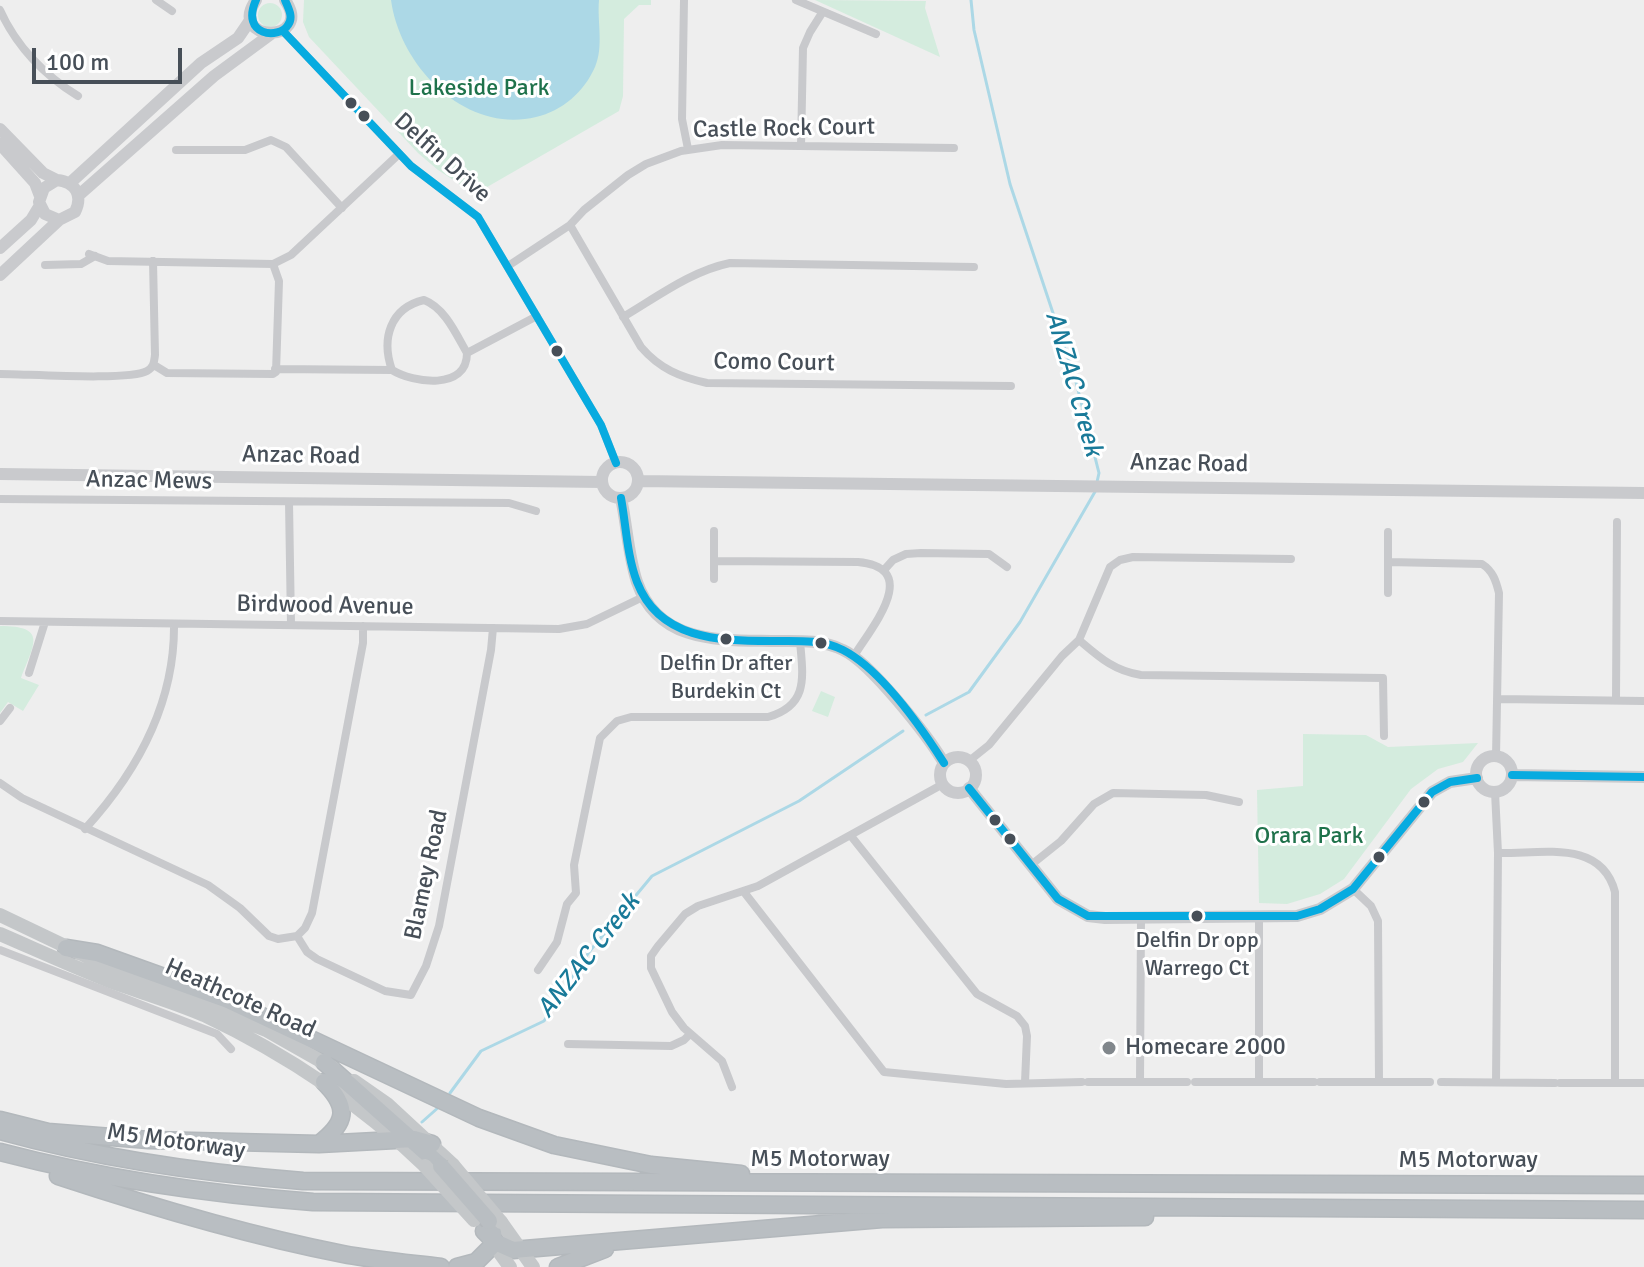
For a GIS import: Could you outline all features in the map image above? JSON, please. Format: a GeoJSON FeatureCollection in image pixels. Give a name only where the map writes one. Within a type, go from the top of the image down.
{"type":"FeatureCollection","features":[{"type":"Feature","properties":{"kind":"highway"},"geometry":{"type":"LineString","coordinates":[[66,948],[97,953],[228,1000],[479,1118],[554,1145],[624,1161],[721,1173],[938,1185]]}},
{"type":"Feature","properties":{"kind":"highway"},"geometry":{"type":"LineString","coordinates":[[324,1062],[404,1139],[439,1165],[506,1249],[882,1219],[1288,1217],[1374,1207]]}},
{"type":"Feature","properties":{"kind":"highway"},"geometry":{"type":"LineString","coordinates":[[319,1144],[341,1122],[340,1101],[324,1082]]}},
{"type":"Feature","properties":{"kind":"highway"},"geometry":{"type":"LineString","coordinates":[[0,1120],[48,1132],[99,1137],[319,1144],[404,1139],[432,1144]]}},
{"type":"Feature","properties":{"kind":"highway","name":"M5 Motorway"},"geometry":{"type":"LineString","coordinates":[[0,1131],[134,1162],[212,1174],[303,1181],[1644,1185]]}},
{"type":"Feature","properties":{"kind":"highway"},"geometry":{"type":"LineString","coordinates":[[0,1155],[128,1199],[258,1236],[347,1255],[441,1267]]}},
{"type":"Feature","properties":{"kind":"highway","name":"M5 Motorway"},"geometry":{"type":"LineString","coordinates":[[0,1155],[142,1184],[313,1202],[1644,1210]]}},
{"type":"Feature","properties":{"kind":"highway"},"geometry":{"type":"LineString","coordinates":[[457,1267],[476,1262],[489,1230]]}},
{"type":"Feature","properties":{"kind":"highway"},"geometry":{"type":"LineString","coordinates":[[558,1267],[593,1252],[638,1240]]}},
{"type":"Feature","properties":{"kind":"main road","name":"Heathcote Road"},"geometry":{"type":"LineString","coordinates":[[0,915],[113,969],[266,1030],[324,1062],[387,1104],[432,1144],[439,1165]]}},
{"type":"Feature","properties":{"kind":"main road","name":"Heathcote Road"},"geometry":{"type":"LineString","coordinates":[[0,934],[111,981],[201,1014],[257,1041],[324,1082],[404,1139]]}},
{"type":"Feature","properties":{"kind":"main road"},"geometry":{"type":"LineString","coordinates":[[489,1230],[510,1267]]}},
{"type":"Feature","properties":{"kind":"main road"},"geometry":{"type":"LineString","coordinates":[[522,1250],[533,1267]]}},
{"type":"Feature","properties":{"kind":"street"},"geometry":{"type":"LineString","coordinates":[[156,0],[172,11]]}},
{"type":"Feature","properties":{"kind":"street"},"geometry":{"type":"LineString","coordinates":[[0,248],[31,220],[46,185],[64,182],[201,63],[238,38],[251,19],[256,0]]}},
{"type":"Feature","properties":{"kind":"street"},"geometry":{"type":"LineString","coordinates":[[0,275],[59,220],[75,212],[79,195],[214,76],[277,32],[291,15],[285,0]]}},
{"type":"Feature","properties":{"kind":"street"},"geometry":{"type":"LineString","coordinates":[[684,0],[682,119],[688,149]]}},
{"type":"Feature","properties":{"kind":"street"},"geometry":{"type":"LineString","coordinates":[[796,0],[876,34]]}},
{"type":"Feature","properties":{"kind":"street"},"geometry":{"type":"LineString","coordinates":[[0,10],[24,49],[60,85],[78,96]]}},
{"type":"Feature","properties":{"kind":"street"},"geometry":{"type":"LineString","coordinates":[[801,146],[803,48],[822,13]]}},
{"type":"Feature","properties":{"kind":"street"},"geometry":{"type":"LineString","coordinates":[[251,19],[258,30],[277,32]]}},
{"type":"Feature","properties":{"kind":"street","name":"Delfin Drive"},"geometry":{"type":"LineString","coordinates":[[277,32],[418,172],[478,217],[601,425],[616,463]]}},
{"type":"Feature","properties":{"kind":"street"},"geometry":{"type":"LineString","coordinates":[[0,129],[39,170],[50,178],[64,182],[79,195]]}},
{"type":"Feature","properties":{"kind":"street"},"geometry":{"type":"LineString","coordinates":[[176,150],[245,150],[271,140],[286,147],[342,208]]}},
{"type":"Feature","properties":{"kind":"street"},"geometry":{"type":"LineString","coordinates":[[0,144],[35,183],[49,218],[59,220]]}},
{"type":"Feature","properties":{"kind":"street","name":"Castle Rock Court"},"geometry":{"type":"LineString","coordinates":[[508,266],[570,225],[595,201],[646,164],[688,149],[722,145],[954,148]]}},
{"type":"Feature","properties":{"kind":"street"},"geometry":{"type":"LineString","coordinates":[[45,265],[81,264],[92,255],[108,261],[273,264],[291,255],[399,154]]}},
{"type":"Feature","properties":{"kind":"street","name":"Como Court"},"geometry":{"type":"LineString","coordinates":[[570,225],[641,347],[654,362],[669,372],[707,383],[1011,386]]}},
{"type":"Feature","properties":{"kind":"street"},"geometry":{"type":"LineString","coordinates":[[153,261],[154,365]]}},
{"type":"Feature","properties":{"kind":"street"},"geometry":{"type":"LineString","coordinates":[[623,317],[696,274],[730,263],[974,267]]}},
{"type":"Feature","properties":{"kind":"street"},"geometry":{"type":"LineString","coordinates":[[154,365],[167,373],[273,374],[279,281],[273,264]]}},
{"type":"Feature","properties":{"kind":"street"},"geometry":{"type":"LineString","coordinates":[[275,369],[392,370],[405,378],[447,380],[461,373],[467,353],[434,304],[420,301],[406,307],[390,326],[388,357],[392,370]]}},
{"type":"Feature","properties":{"kind":"street"},"geometry":{"type":"LineString","coordinates":[[467,353],[537,316]]}},
{"type":"Feature","properties":{"kind":"street"},"geometry":{"type":"LineString","coordinates":[[0,374],[128,376],[154,365]]}},
{"type":"Feature","properties":{"kind":"street"},"geometry":{"type":"LineString","coordinates":[[616,463],[631,467],[638,481],[633,492],[621,498],[609,494],[602,482],[606,469],[616,463]]}},
{"type":"Feature","properties":{"kind":"street","name":"Anzac Road"},"geometry":{"type":"LineString","coordinates":[[0,474],[602,482]]}},
{"type":"Feature","properties":{"kind":"street","name":"Anzac Road"},"geometry":{"type":"LineString","coordinates":[[638,481],[1644,493]]}},
{"type":"Feature","properties":{"kind":"street"},"geometry":{"type":"LineString","coordinates":[[621,498],[635,574],[643,597],[667,623],[697,637],[712,640],[800,641],[826,644],[854,656],[872,672],[944,763]]}},
{"type":"Feature","properties":{"kind":"street","name":"Anzac Mews"},"geometry":{"type":"LineString","coordinates":[[0,499],[509,503],[536,511]]}},
{"type":"Feature","properties":{"kind":"street"},"geometry":{"type":"LineString","coordinates":[[289,502],[291,625]]}},
{"type":"Feature","properties":{"kind":"street"},"geometry":{"type":"LineString","coordinates":[[1616,700],[1617,522]]}},
{"type":"Feature","properties":{"kind":"street"},"geometry":{"type":"LineString","coordinates":[[714,531],[714,579]]}},
{"type":"Feature","properties":{"kind":"street"},"geometry":{"type":"LineString","coordinates":[[1388,532],[1388,593]]}},
{"type":"Feature","properties":{"kind":"street"},"geometry":{"type":"LineString","coordinates":[[884,570],[893,560],[906,554],[921,553],[989,554],[1007,567]]}},
{"type":"Feature","properties":{"kind":"street"},"geometry":{"type":"LineString","coordinates":[[969,761],[975,776],[969,788],[954,792],[943,784],[940,773],[944,763],[954,758],[969,761],[989,745],[1062,656],[1079,640],[1110,567],[1120,560],[1133,557],[1291,559]]}},
{"type":"Feature","properties":{"kind":"street"},"geometry":{"type":"LineString","coordinates":[[715,561],[858,562],[884,570],[890,580],[887,605],[854,656]]}},
{"type":"Feature","properties":{"kind":"street"},"geometry":{"type":"LineString","coordinates":[[1388,562],[1468,562],[1482,564],[1490,570],[1499,593],[1496,757]]}},
{"type":"Feature","properties":{"kind":"street","name":"Birdwood Avenue"},"geometry":{"type":"LineString","coordinates":[[0,621],[574,627],[587,624],[643,597]]}},
{"type":"Feature","properties":{"kind":"street"},"geometry":{"type":"LineString","coordinates":[[29,673],[45,622]]}},
{"type":"Feature","properties":{"kind":"street"},"geometry":{"type":"LineString","coordinates":[[85,829],[112,800],[153,728],[171,667],[174,624]]}},
{"type":"Feature","properties":{"kind":"street"},"geometry":{"type":"LineString","coordinates":[[0,783],[11,793],[208,885],[240,908],[269,936],[278,939],[297,936],[312,913],[363,643],[363,626]]}},
{"type":"Feature","properties":{"kind":"street","name":"Blamey Road"},"geometry":{"type":"LineString","coordinates":[[297,936],[307,952],[317,959],[385,991],[411,995],[426,966],[439,926],[493,628]]}},
{"type":"Feature","properties":{"kind":"street"},"geometry":{"type":"LineString","coordinates":[[1079,640],[1125,673],[1383,678],[1384,736]]}},
{"type":"Feature","properties":{"kind":"street"},"geometry":{"type":"LineString","coordinates":[[538,970],[557,942],[564,911],[576,893],[574,865],[600,738],[617,721],[631,717],[768,717],[782,713],[800,697],[800,641]]}},
{"type":"Feature","properties":{"kind":"street"},"geometry":{"type":"LineString","coordinates":[[1499,699],[1644,701]]}},
{"type":"Feature","properties":{"kind":"street"},"geometry":{"type":"LineString","coordinates":[[0,721],[10,708]]}},
{"type":"Feature","properties":{"kind":"street"},"geometry":{"type":"LineString","coordinates":[[1496,757],[1506,761],[1512,775],[1508,786],[1495,792],[1484,788],[1477,778],[1481,763],[1496,757]]}},
{"type":"Feature","properties":{"kind":"street"},"geometry":{"type":"LineString","coordinates":[[1512,775],[1644,777]]}},
{"type":"Feature","properties":{"kind":"street"},"geometry":{"type":"LineString","coordinates":[[969,788],[1058,899],[1088,916],[1259,918],[1306,914],[1337,901],[1353,889],[1432,792],[1450,782],[1477,778]]}},
{"type":"Feature","properties":{"kind":"street"},"geometry":{"type":"LineString","coordinates":[[732,1087],[722,1061],[678,1021],[653,974],[651,956],[685,914],[698,906],[744,892],[943,784]]}},
{"type":"Feature","properties":{"kind":"street"},"geometry":{"type":"LineString","coordinates":[[1495,792],[1498,853],[1496,1082]]}},
{"type":"Feature","properties":{"kind":"street"},"geometry":{"type":"LineString","coordinates":[[1031,865],[1061,841],[1094,804],[1113,793],[1206,795],[1239,802]]}},
{"type":"Feature","properties":{"kind":"street"},"geometry":{"type":"LineString","coordinates":[[851,836],[977,994],[1017,1016],[1025,1026],[1025,1082]]}},
{"type":"Feature","properties":{"kind":"street"},"geometry":{"type":"LineString","coordinates":[[1498,853],[1576,854],[1599,863],[1612,880],[1615,892],[1615,1083]]}},
{"type":"Feature","properties":{"kind":"street"},"geometry":{"type":"LineString","coordinates":[[1353,889],[1371,906],[1378,921],[1379,1082]]}},
{"type":"Feature","properties":{"kind":"street"},"geometry":{"type":"LineString","coordinates":[[744,892],[884,1072],[1006,1084],[1430,1082]]}},
{"type":"Feature","properties":{"kind":"street"},"geometry":{"type":"LineString","coordinates":[[1259,918],[1259,1082]]}},
{"type":"Feature","properties":{"kind":"street"},"geometry":{"type":"LineString","coordinates":[[1140,1082],[1141,919]]}},
{"type":"Feature","properties":{"kind":"street"},"geometry":{"type":"LineString","coordinates":[[0,950],[217,1034],[231,1049]]}},
{"type":"Feature","properties":{"kind":"street"},"geometry":{"type":"LineString","coordinates":[[568,1044],[671,1046],[690,1034]]}},
{"type":"Feature","properties":{"kind":"street"},"geometry":{"type":"LineString","coordinates":[[1441,1082],[1644,1083]]}},
{"type":"Feature","properties":{"kind":"green space","name":"Lakeside Park"},"geometry":{"type":"Polygon","coordinates":[[[304,0],[651,0],[651,5],[639,5],[624,19],[623,96],[619,111],[475,194],[418,153],[309,37],[303,22],[304,0]]]}},
{"type":"Feature","properties":{"kind":"green space"},"geometry":{"type":"Polygon","coordinates":[[[815,0],[926,1],[925,8],[940,57],[815,0]]]}},
{"type":"Feature","properties":{"kind":"green space"},"geometry":{"type":"Polygon","coordinates":[[[270,3],[281,10],[282,15],[275,26],[270,27],[259,20],[258,15],[265,4],[270,3]]]}},
{"type":"Feature","properties":{"kind":"green space"},"geometry":{"type":"Polygon","coordinates":[[[0,626],[25,629],[33,639],[21,678],[39,685],[23,711],[8,702],[0,713],[0,626]]]}},
{"type":"Feature","properties":{"kind":"green space"},"geometry":{"type":"Polygon","coordinates":[[[821,691],[835,697],[828,717],[812,711],[821,691]]]}},
{"type":"Feature","properties":{"kind":"green space","name":"Orara Park"},"geometry":{"type":"Polygon","coordinates":[[[1303,734],[1366,735],[1388,747],[1478,743],[1463,762],[1438,769],[1411,789],[1344,879],[1320,894],[1287,904],[1259,903],[1257,790],[1303,786],[1303,734]]]}},
{"type":"Feature","properties":{"kind":"water"},"geometry":{"type":"Polygon","coordinates":[[[391,0],[599,0],[598,59],[578,92],[555,110],[536,117],[510,120],[485,115],[462,105],[422,71],[397,25],[391,0]]]}},
{"type":"Feature","properties":{"kind":"waterway","name":"ANZAC Creek"},"geometry":{"type":"LineString","coordinates":[[971,0],[974,30],[1010,184],[1076,382],[1099,473],[1097,482]]}},
{"type":"Feature","properties":{"kind":"waterway","name":"ANZAC Creek"},"geometry":{"type":"LineString","coordinates":[[926,715],[969,692],[1020,622],[1096,490]]}},
{"type":"Feature","properties":{"kind":"waterway","name":"ANZAC Creek"},"geometry":{"type":"LineString","coordinates":[[450,1093],[481,1051],[544,1021],[589,952],[652,876],[799,801],[903,731]]}},
{"type":"Feature","properties":{"kind":"waterway","name":"ANZAC Creek"},"geometry":{"type":"LineString","coordinates":[[422,1122],[440,1106]]}},
{"type":"Feature","properties":{"kind":"transit line"},"geometry":{"type":"LineString","coordinates":[[256,0],[253,21],[257,28],[270,33],[283,30],[290,22],[285,0]]}},
{"type":"Feature","properties":{"kind":"transit line"},"geometry":{"type":"LineString","coordinates":[[283,31],[411,166],[478,217],[601,425],[616,463]]}},
{"type":"Feature","properties":{"kind":"transit line"},"geometry":{"type":"LineString","coordinates":[[621,498],[637,582],[647,601],[660,615],[675,626],[711,637],[808,641],[843,650],[858,659],[886,685],[944,763]]}},
{"type":"Feature","properties":{"kind":"transit line"},"geometry":{"type":"LineString","coordinates":[[1512,775],[1644,777]]}},
{"type":"Feature","properties":{"kind":"transit line"},"geometry":{"type":"LineString","coordinates":[[969,788],[1058,899],[1088,916],[1297,916],[1320,909],[1353,889],[1432,792],[1450,782],[1477,778]]}},
{"type":"Feature","properties":{"kind":"place","name":"Delfin Dr after Burdekin Ct"},"geometry":{"type":"Point","coordinates":[726,639]}},
{"type":"Feature","properties":{"kind":"place","name":"Delfin Dr opp Warrego Ct"},"geometry":{"type":"Point","coordinates":[1197,916]}},
{"type":"Feature","properties":{"kind":"place","name":"Homecare 2000"},"geometry":{"type":"Point","coordinates":[1109,1048]}}]}
